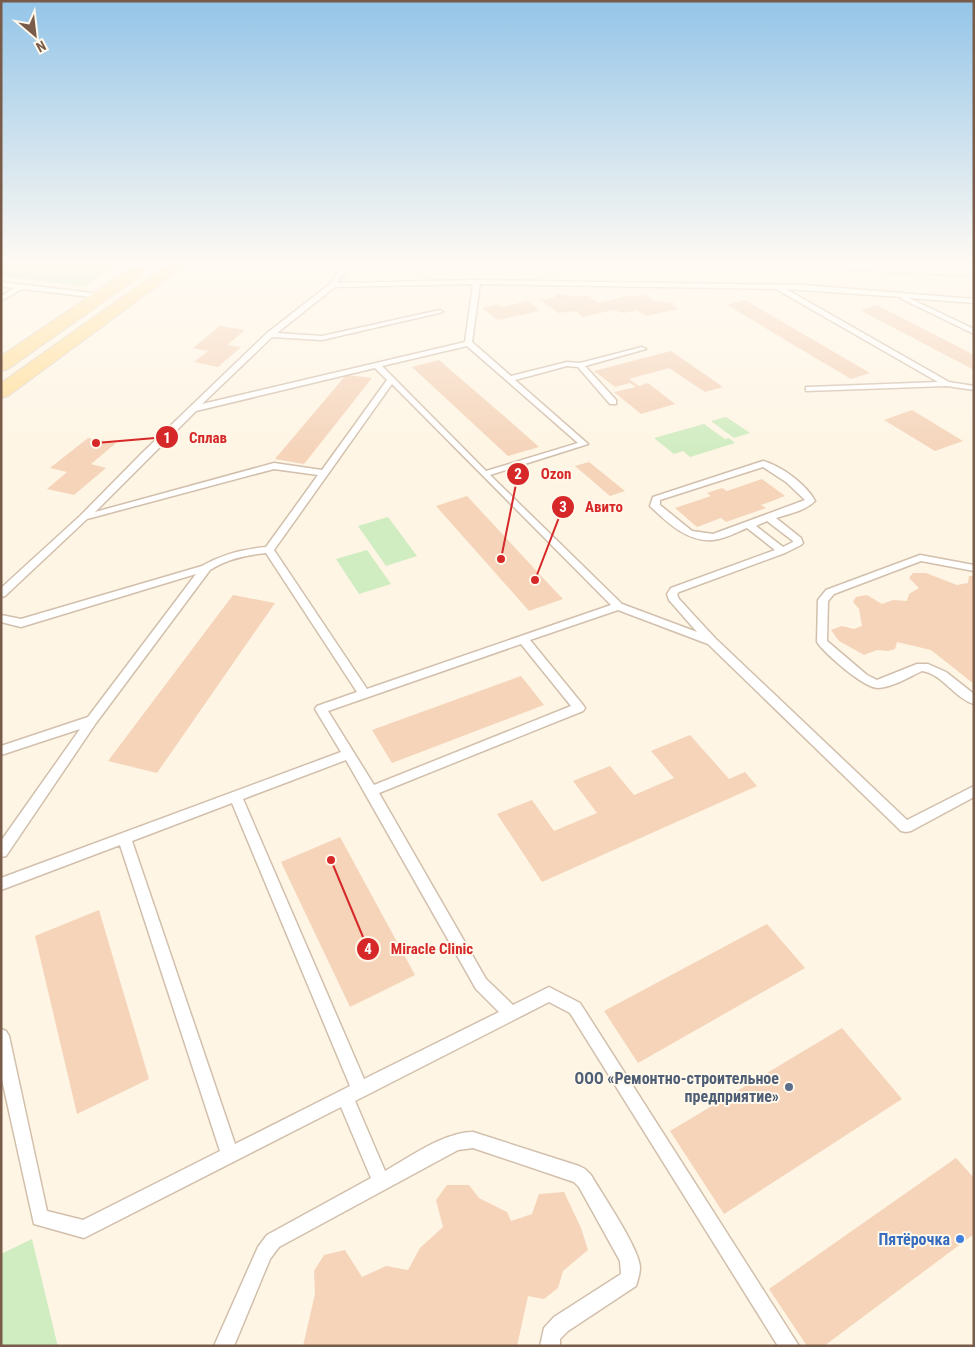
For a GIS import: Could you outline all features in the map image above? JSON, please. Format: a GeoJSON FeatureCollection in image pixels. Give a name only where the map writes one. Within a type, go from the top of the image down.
{"type":"FeatureCollection","features":[{"type":"Feature","properties":{"kind":"main road"},"geometry":{"type":"LineString","coordinates":[[1,365],[56,327]]}},
{"type":"Feature","properties":{"kind":"main road"},"geometry":{"type":"LineString","coordinates":[[1,392],[92,327]]}},
{"type":"Feature","properties":{"kind":"lane"},"geometry":{"type":"LineString","coordinates":[[1,594],[84,517],[192,409],[280,327]]}},
{"type":"Feature","properties":{"kind":"lane"},"geometry":{"type":"LineString","coordinates":[[270,335],[322,338],[373,327]]}},
{"type":"Feature","properties":{"kind":"lane"},"geometry":{"type":"LineString","coordinates":[[468,343],[470,327]]}},
{"type":"Feature","properties":{"kind":"lane"},"geometry":{"type":"LineString","coordinates":[[846,327],[947,384]]}},
{"type":"Feature","properties":{"kind":"lane"},"geometry":{"type":"LineString","coordinates":[[192,409],[468,343]]}},
{"type":"Feature","properties":{"kind":"lane"},"geometry":{"type":"LineString","coordinates":[[468,343],[584,444],[484,474]]}},
{"type":"Feature","properties":{"kind":"lane"},"geometry":{"type":"LineString","coordinates":[[510,379],[567,364],[580,365],[642,349]]}},
{"type":"Feature","properties":{"kind":"lane"},"geometry":{"type":"LineString","coordinates":[[377,364],[484,474],[618,606],[711,641]]}},
{"type":"Feature","properties":{"kind":"lane"},"geometry":{"type":"LineString","coordinates":[[580,365],[613,402]]}},
{"type":"Feature","properties":{"kind":"lane"},"geometry":{"type":"LineString","coordinates":[[269,550],[391,380]]}},
{"type":"Feature","properties":{"kind":"lane"},"geometry":{"type":"LineString","coordinates":[[809,389],[947,384],[974,388]]}},
{"type":"Feature","properties":{"kind":"lane"},"geometry":{"type":"LineString","coordinates":[[763,464],[770,467],[809,497],[810,501],[805,505],[749,525],[714,537],[696,536],[687,533],[654,503],[660,497],[763,464]]}},
{"type":"Feature","properties":{"kind":"lane"},"geometry":{"type":"LineString","coordinates":[[84,517],[274,466],[324,473]]}},
{"type":"Feature","properties":{"kind":"lane"},"geometry":{"type":"LineString","coordinates":[[194,476],[200,486]]}},
{"type":"Feature","properties":{"kind":"lane"},"geometry":{"type":"LineString","coordinates":[[770,518],[798,540],[798,543],[782,551],[675,590],[672,594],[674,600],[711,641],[906,827],[974,791]]}},
{"type":"Feature","properties":{"kind":"lane"},"geometry":{"type":"LineString","coordinates":[[749,525],[782,551]]}},
{"type":"Feature","properties":{"kind":"lane"},"geometry":{"type":"LineString","coordinates":[[1,852],[92,720],[206,568],[216,561],[254,551],[269,550]]}},
{"type":"Feature","properties":{"kind":"lane"},"geometry":{"type":"LineString","coordinates":[[269,550],[364,694]]}},
{"type":"Feature","properties":{"kind":"lane"},"geometry":{"type":"LineString","coordinates":[[974,568],[920,558],[830,592],[823,600],[822,642],[870,682],[884,684],[921,667],[927,667],[937,672],[974,700]]}},
{"type":"Feature","properties":{"kind":"lane"},"geometry":{"type":"LineString","coordinates":[[1,618],[21,623],[206,568]]}},
{"type":"Feature","properties":{"kind":"lane"},"geometry":{"type":"LineString","coordinates":[[511,1013],[481,984],[321,709],[618,606]]}},
{"type":"Feature","properties":{"kind":"lane"},"geometry":{"type":"LineString","coordinates":[[371,792],[580,708],[523,639]]}},
{"type":"Feature","properties":{"kind":"lane"},"geometry":{"type":"LineString","coordinates":[[1,751],[92,720]]}},
{"type":"Feature","properties":{"kind":"lane"},"geometry":{"type":"LineString","coordinates":[[1,884],[348,754]]}},
{"type":"Feature","properties":{"kind":"lane"},"geometry":{"type":"LineString","coordinates":[[235,796],[352,1093],[381,1182]]}},
{"type":"Feature","properties":{"kind":"lane"},"geometry":{"type":"LineString","coordinates":[[125,838],[230,1155]]}},
{"type":"Feature","properties":{"kind":"lane"},"geometry":{"type":"LineString","coordinates":[[1,1036],[40,1218],[84,1229],[549,994],[575,1008],[789,1346]]}},
{"type":"Feature","properties":{"kind":"lane"},"geometry":{"type":"LineString","coordinates":[[224,1346],[268,1245],[454,1143],[467,1140],[579,1175],[585,1181],[629,1258],[631,1268],[629,1279],[622,1286],[561,1324],[551,1335],[550,1346]]}},
{"type":"Feature","properties":{"kind":"green space"},"geometry":{"type":"Polygon","coordinates":[[[726,417],[750,433],[734,438],[711,421],[726,417]]]}},
{"type":"Feature","properties":{"kind":"green space"},"geometry":{"type":"Polygon","coordinates":[[[704,424],[725,439],[729,438],[735,443],[690,457],[683,451],[674,454],[654,438],[704,424]]]}},
{"type":"Feature","properties":{"kind":"green space"},"geometry":{"type":"Polygon","coordinates":[[[388,517],[417,556],[386,566],[358,526],[388,517]]]}},
{"type":"Feature","properties":{"kind":"green space"},"geometry":{"type":"Polygon","coordinates":[[[367,550],[391,584],[359,594],[336,559],[367,550]]]}},
{"type":"Feature","properties":{"kind":"green space"},"geometry":{"type":"Polygon","coordinates":[[[32,1239],[59,1346],[1,1346],[1,1254],[32,1239]]]}},
{"type":"Feature","properties":{"kind":"building"},"geometry":{"type":"Polygon","coordinates":[[[219,327],[245,330],[227,345],[241,347],[218,367],[194,362],[208,351],[193,348],[219,327]]]}},
{"type":"Feature","properties":{"kind":"building"},"geometry":{"type":"Polygon","coordinates":[[[764,327],[791,327],[870,373],[851,379],[764,327]]]}},
{"type":"Feature","properties":{"kind":"building"},"geometry":{"type":"Polygon","coordinates":[[[892,327],[919,327],[974,355],[974,370],[892,327]]]}},
{"type":"Feature","properties":{"kind":"building"},"geometry":{"type":"Polygon","coordinates":[[[671,351],[723,387],[705,392],[669,368],[629,379],[639,386],[648,383],[675,404],[641,414],[614,392],[636,387],[630,383],[615,387],[594,371],[671,351]]]}},
{"type":"Feature","properties":{"kind":"building"},"geometry":{"type":"Polygon","coordinates":[[[439,360],[539,447],[508,456],[412,367],[439,360]]]}},
{"type":"Feature","properties":{"kind":"building"},"geometry":{"type":"Polygon","coordinates":[[[346,375],[372,378],[304,464],[275,459],[346,375]]]}},
{"type":"Feature","properties":{"kind":"building"},"geometry":{"type":"Polygon","coordinates":[[[912,410],[963,441],[935,451],[884,420],[912,410]]]}},
{"type":"Feature","properties":{"kind":"building"},"geometry":{"type":"Polygon","coordinates":[[[88,438],[116,443],[91,464],[106,468],[74,495],[47,489],[67,472],[50,468],[88,438]]]}},
{"type":"Feature","properties":{"kind":"building"},"geometry":{"type":"Polygon","coordinates":[[[589,462],[625,491],[610,496],[575,466],[589,462]]]}},
{"type":"Feature","properties":{"kind":"building"},"geometry":{"type":"Polygon","coordinates":[[[762,479],[785,496],[761,505],[766,508],[726,522],[721,518],[697,527],[675,508],[711,496],[707,493],[722,488],[727,491],[762,479]]]}},
{"type":"Feature","properties":{"kind":"building"},"geometry":{"type":"Polygon","coordinates":[[[467,496],[563,599],[529,611],[436,506],[467,496]]]}},
{"type":"Feature","properties":{"kind":"building"},"geometry":{"type":"Polygon","coordinates":[[[913,573],[926,573],[957,585],[968,583],[969,576],[974,576],[974,684],[931,650],[897,642],[895,649],[888,651],[877,650],[864,655],[839,641],[831,630],[842,626],[854,629],[862,626],[859,609],[853,602],[856,597],[867,595],[882,604],[893,600],[907,601],[909,594],[919,588],[909,578],[913,573]]]}},
{"type":"Feature","properties":{"kind":"building"},"geometry":{"type":"Polygon","coordinates":[[[233,595],[275,603],[157,773],[108,761],[233,595]]]}},
{"type":"Feature","properties":{"kind":"building"},"geometry":{"type":"Polygon","coordinates":[[[521,676],[544,705],[392,763],[372,730],[521,676]]]}},
{"type":"Feature","properties":{"kind":"building"},"geometry":{"type":"Polygon","coordinates":[[[690,735],[729,779],[745,772],[757,786],[542,882],[497,814],[532,800],[554,831],[597,813],[573,781],[610,766],[634,795],[674,778],[651,751],[690,735]]]}},
{"type":"Feature","properties":{"kind":"building"},"geometry":{"type":"Polygon","coordinates":[[[340,837],[415,975],[350,1007],[281,862],[340,837]]]}},
{"type":"Feature","properties":{"kind":"building"},"geometry":{"type":"Polygon","coordinates":[[[99,910],[149,1079],[77,1114],[35,936],[99,910]]]}},
{"type":"Feature","properties":{"kind":"building"},"geometry":{"type":"Polygon","coordinates":[[[767,924],[805,968],[638,1063],[604,1011],[767,924]]]}},
{"type":"Feature","properties":{"kind":"building"},"geometry":{"type":"Polygon","coordinates":[[[842,1028],[902,1099],[724,1214],[670,1131],[842,1028]]]}},
{"type":"Feature","properties":{"kind":"building"},"geometry":{"type":"Polygon","coordinates":[[[956,1158],[974,1178],[974,1234],[824,1346],[807,1346],[769,1289],[956,1158]]]}},
{"type":"Feature","properties":{"kind":"building"},"geometry":{"type":"Polygon","coordinates":[[[447,1185],[469,1185],[479,1198],[507,1212],[511,1221],[532,1214],[539,1194],[564,1192],[581,1228],[588,1250],[563,1271],[558,1288],[544,1299],[528,1296],[517,1346],[303,1346],[315,1294],[314,1271],[324,1255],[345,1250],[362,1277],[386,1266],[408,1270],[420,1248],[443,1227],[436,1200],[447,1185]]]}},
{"type":"Feature","properties":{"kind":"place","name":"Сплав"},"geometry":{"type":"Point","coordinates":[96,443]}},
{"type":"Feature","properties":{"kind":"place","name":"Ozon"},"geometry":{"type":"Point","coordinates":[501,559]}},
{"type":"Feature","properties":{"kind":"place","name":"Авито"},"geometry":{"type":"Point","coordinates":[535,580]}},
{"type":"Feature","properties":{"kind":"place","name":"Miracle Clinic"},"geometry":{"type":"Point","coordinates":[331,860]}},
{"type":"Feature","properties":{"kind":"place","name":"ООО «Ремонтно-строительное предприятие»"},"geometry":{"type":"Point","coordinates":[789,1087]}},
{"type":"Feature","properties":{"kind":"place","name":"Пятёрочка"},"geometry":{"type":"Point","coordinates":[960,1239]}}]}
